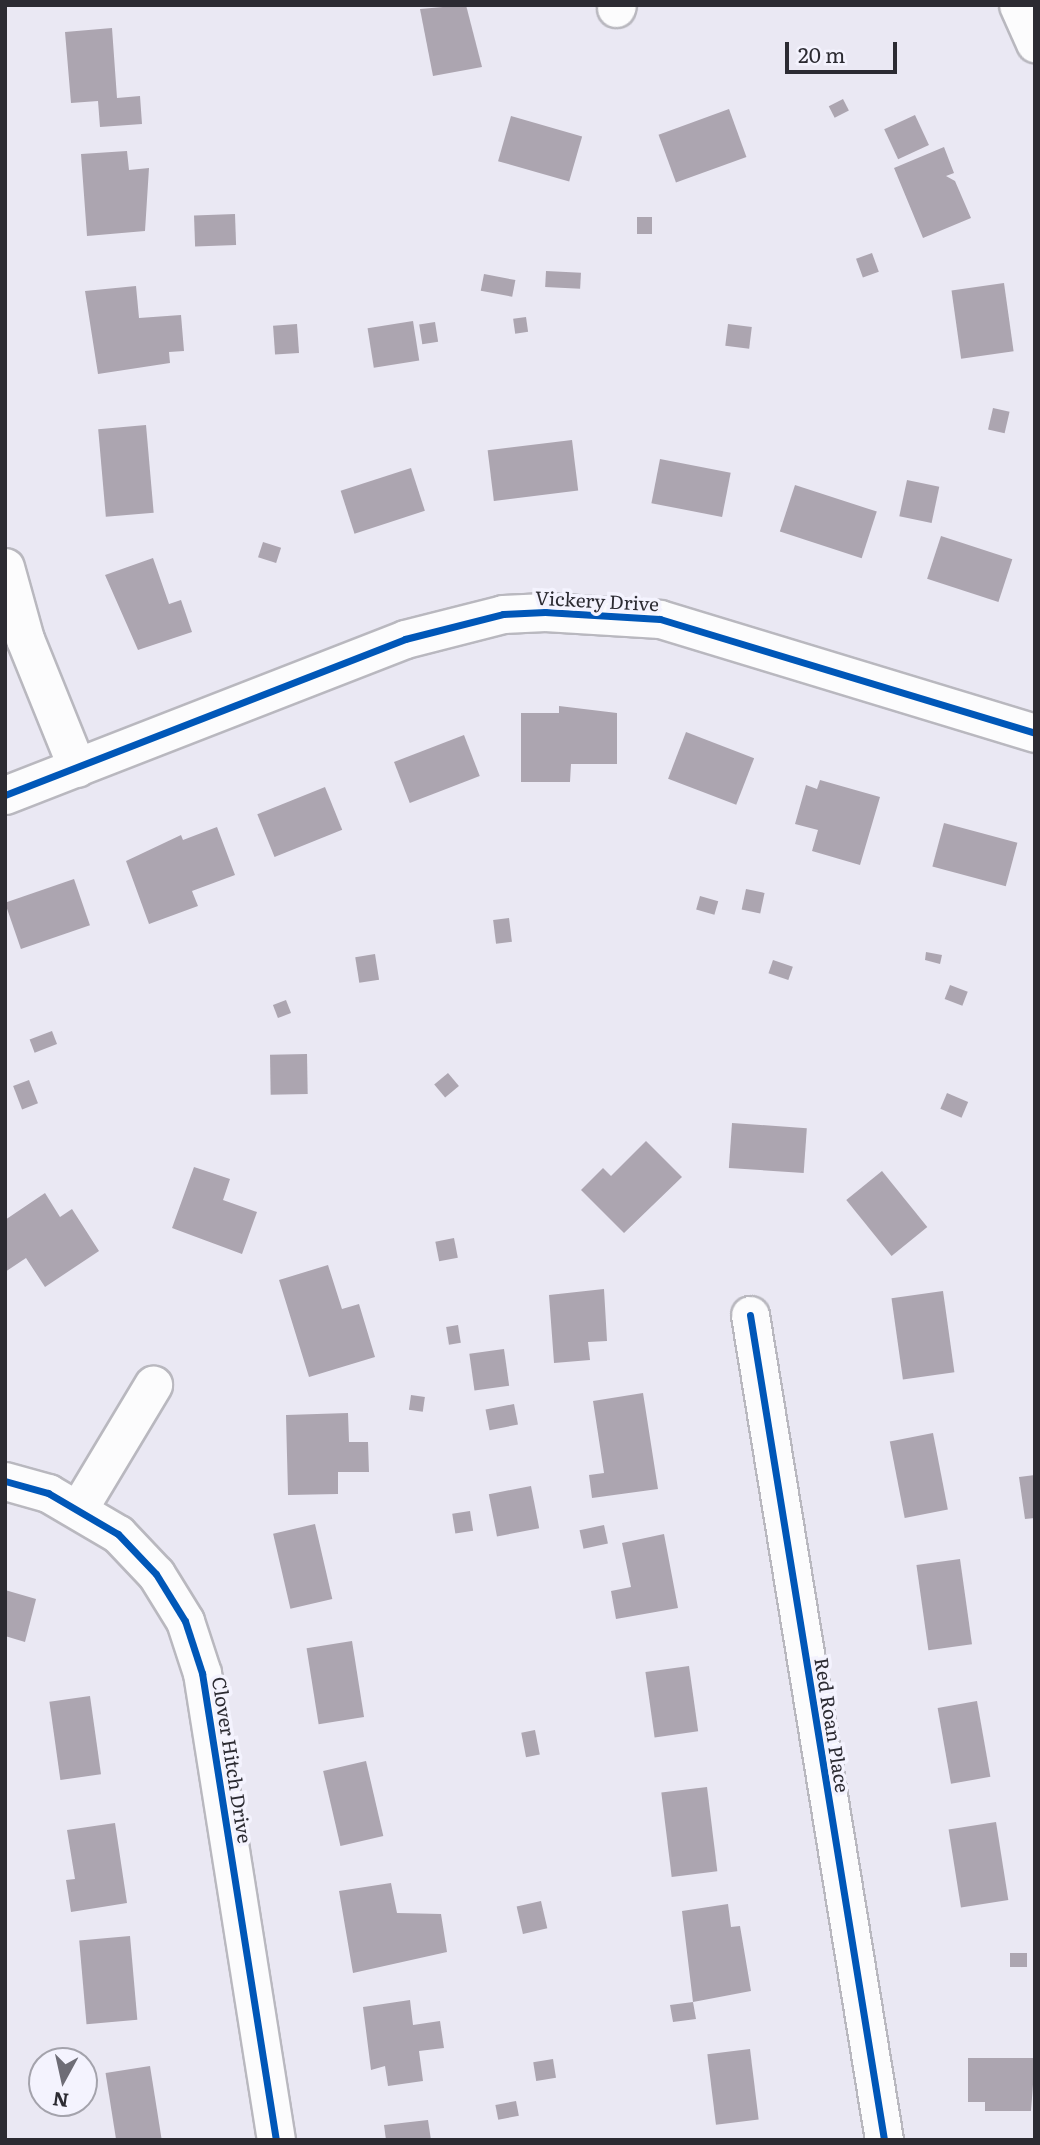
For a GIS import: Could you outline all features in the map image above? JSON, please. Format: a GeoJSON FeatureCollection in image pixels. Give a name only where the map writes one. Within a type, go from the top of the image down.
{"type":"FeatureCollection","features":[{"type":"Feature","properties":{"kind":"street"},"geometry":{"type":"LineString","coordinates":[[1018,5],[1035,43]]}},
{"type":"Feature","properties":{"kind":"street"},"geometry":{"type":"LineString","coordinates":[[5,568],[24,639],[77,768]]}},
{"type":"Feature","properties":{"kind":"street","name":"Vickery Drive"},"geometry":{"type":"LineString","coordinates":[[5,795],[405,639],[503,614],[545,612],[660,619],[1035,733]]}},
{"type":"Feature","properties":{"kind":"street","name":"Red Roan Place"},"geometry":{"type":"LineString","coordinates":[[750,1315],[884,2140]]}},
{"type":"Feature","properties":{"kind":"street"},"geometry":{"type":"LineString","coordinates":[[79,1508],[153,1385]]}},
{"type":"Feature","properties":{"kind":"street","name":"Clover Hitch Drive"},"geometry":{"type":"LineString","coordinates":[[5,1481],[79,1508],[118,1535],[156,1574],[195,1646],[276,2140]]}},
{"type":"Feature","properties":{"kind":"building"},"geometry":{"type":"Polygon","coordinates":[[[466,5],[482,67],[433,76],[420,9],[466,5]]]}},
{"type":"Feature","properties":{"kind":"building"},"geometry":{"type":"Polygon","coordinates":[[[112,28],[117,98],[140,96],[142,124],[100,127],[98,101],[71,103],[65,32],[112,28]]]}},
{"type":"Feature","properties":{"kind":"building"},"geometry":{"type":"Polygon","coordinates":[[[843,99],[849,111],[835,118],[829,106],[843,99]]]}},
{"type":"Feature","properties":{"kind":"building"},"geometry":{"type":"Polygon","coordinates":[[[729,109],[746,157],[676,183],[659,135],[729,109]]]}},
{"type":"Feature","properties":{"kind":"building"},"geometry":{"type":"Polygon","coordinates":[[[915,115],[929,145],[898,159],[884,129],[915,115]]]}},
{"type":"Feature","properties":{"kind":"building"},"geometry":{"type":"Polygon","coordinates":[[[511,116],[582,136],[569,182],[498,161],[511,116]]]}},
{"type":"Feature","properties":{"kind":"building"},"geometry":{"type":"Polygon","coordinates":[[[944,147],[954,173],[946,176],[955,181],[971,218],[923,238],[894,168],[944,147]]]}},
{"type":"Feature","properties":{"kind":"building"},"geometry":{"type":"Polygon","coordinates":[[[127,151],[129,170],[149,168],[145,231],[87,236],[81,154],[127,151]]]}},
{"type":"Feature","properties":{"kind":"building"},"geometry":{"type":"Polygon","coordinates":[[[235,214],[236,245],[195,246],[194,215],[235,214]]]}},
{"type":"Feature","properties":{"kind":"building"},"geometry":{"type":"Polygon","coordinates":[[[637,217],[652,217],[652,234],[637,234],[637,217]]]}},
{"type":"Feature","properties":{"kind":"building"},"geometry":{"type":"Polygon","coordinates":[[[872,253],[879,272],[863,278],[856,259],[872,253]]]}},
{"type":"Feature","properties":{"kind":"building"},"geometry":{"type":"Polygon","coordinates":[[[546,271],[581,273],[580,289],[545,287],[546,271]]]}},
{"type":"Feature","properties":{"kind":"building"},"geometry":{"type":"Polygon","coordinates":[[[484,274],[515,280],[512,297],[481,291],[484,274]]]}},
{"type":"Feature","properties":{"kind":"building"},"geometry":{"type":"Polygon","coordinates":[[[1004,283],[1014,351],[961,359],[952,290],[1004,283]]]}},
{"type":"Feature","properties":{"kind":"building"},"geometry":{"type":"Polygon","coordinates":[[[136,286],[139,318],[181,315],[184,351],[169,352],[170,363],[98,374],[85,291],[136,286]]]}},
{"type":"Feature","properties":{"kind":"building"},"geometry":{"type":"Polygon","coordinates":[[[526,317],[528,332],[515,334],[513,319],[526,317]]]}},
{"type":"Feature","properties":{"kind":"building"},"geometry":{"type":"Polygon","coordinates":[[[413,321],[419,361],[374,368],[368,328],[413,321]]]}},
{"type":"Feature","properties":{"kind":"building"},"geometry":{"type":"Polygon","coordinates":[[[435,322],[438,342],[422,344],[419,325],[435,322]]]}},
{"type":"Feature","properties":{"kind":"building"},"geometry":{"type":"Polygon","coordinates":[[[297,324],[299,353],[275,355],[273,326],[297,324]]]}},
{"type":"Feature","properties":{"kind":"building"},"geometry":{"type":"Polygon","coordinates":[[[728,324],[752,327],[749,349],[725,346],[728,324]]]}},
{"type":"Feature","properties":{"kind":"building"},"geometry":{"type":"Polygon","coordinates":[[[993,408],[1010,412],[1005,433],[988,429],[993,408]]]}},
{"type":"Feature","properties":{"kind":"building"},"geometry":{"type":"Polygon","coordinates":[[[146,425],[154,513],[106,517],[98,429],[146,425]]]}},
{"type":"Feature","properties":{"kind":"building"},"geometry":{"type":"Polygon","coordinates":[[[572,440],[578,491],[494,501],[488,450],[572,440]]]}},
{"type":"Feature","properties":{"kind":"building"},"geometry":{"type":"Polygon","coordinates":[[[660,459],[731,473],[722,517],[651,503],[660,459]]]}},
{"type":"Feature","properties":{"kind":"building"},"geometry":{"type":"Polygon","coordinates":[[[411,468],[425,511],[355,534],[341,491],[411,468]]]}},
{"type":"Feature","properties":{"kind":"building"},"geometry":{"type":"Polygon","coordinates":[[[907,480],[939,487],[932,523],[899,516],[907,480]]]}},
{"type":"Feature","properties":{"kind":"building"},"geometry":{"type":"Polygon","coordinates":[[[795,485],[877,512],[862,558],[780,532],[795,485]]]}},
{"type":"Feature","properties":{"kind":"building"},"geometry":{"type":"Polygon","coordinates":[[[941,536],[1012,559],[998,602],[927,579],[941,536]]]}},
{"type":"Feature","properties":{"kind":"building"},"geometry":{"type":"Polygon","coordinates":[[[263,542],[281,548],[276,563],[258,557],[263,542]]]}},
{"type":"Feature","properties":{"kind":"building"},"geometry":{"type":"Polygon","coordinates":[[[153,558],[169,604],[181,600],[192,632],[138,650],[105,575],[153,558]]]}},
{"type":"Feature","properties":{"kind":"building"},"geometry":{"type":"Polygon","coordinates":[[[559,706],[617,713],[617,764],[571,764],[570,782],[521,782],[521,713],[559,713],[559,706]]]}},
{"type":"Feature","properties":{"kind":"building"},"geometry":{"type":"Polygon","coordinates":[[[686,732],[754,758],[736,805],[668,779],[686,732]]]}},
{"type":"Feature","properties":{"kind":"building"},"geometry":{"type":"Polygon","coordinates":[[[464,735],[480,776],[410,803],[394,762],[464,735]]]}},
{"type":"Feature","properties":{"kind":"building"},"geometry":{"type":"Polygon","coordinates":[[[820,780],[880,797],[860,865],[812,851],[818,830],[795,824],[806,785],[817,789],[820,780]]]}},
{"type":"Feature","properties":{"kind":"building"},"geometry":{"type":"Polygon","coordinates":[[[325,787],[342,830],[275,857],[257,814],[325,787]]]}},
{"type":"Feature","properties":{"kind":"building"},"geometry":{"type":"Polygon","coordinates":[[[944,823],[1017,843],[1006,886],[932,866],[944,823]]]}},
{"type":"Feature","properties":{"kind":"building"},"geometry":{"type":"Polygon","coordinates":[[[217,827],[235,875],[192,891],[198,906],[149,924],[126,861],[181,835],[183,840],[217,827]]]}},
{"type":"Feature","properties":{"kind":"building"},"geometry":{"type":"Polygon","coordinates":[[[74,879],[90,925],[21,949],[5,903],[74,879]]]}},
{"type":"Feature","properties":{"kind":"building"},"geometry":{"type":"Polygon","coordinates":[[[746,889],[765,893],[760,913],[742,910],[746,889]]]}},
{"type":"Feature","properties":{"kind":"building"},"geometry":{"type":"Polygon","coordinates":[[[700,896],[718,901],[714,915],[696,909],[700,896]]]}},
{"type":"Feature","properties":{"kind":"building"},"geometry":{"type":"Polygon","coordinates":[[[509,918],[512,942],[496,944],[493,920],[509,918]]]}},
{"type":"Feature","properties":{"kind":"building"},"geometry":{"type":"Polygon","coordinates":[[[926,952],[942,955],[940,964],[925,960],[926,952]]]}},
{"type":"Feature","properties":{"kind":"building"},"geometry":{"type":"Polygon","coordinates":[[[375,954],[379,980],[359,983],[355,957],[375,954]]]}},
{"type":"Feature","properties":{"kind":"building"},"geometry":{"type":"Polygon","coordinates":[[[773,960],[793,967],[788,980],[768,973],[773,960]]]}},
{"type":"Feature","properties":{"kind":"building"},"geometry":{"type":"Polygon","coordinates":[[[950,985],[968,992],[962,1006],[945,999],[950,985]]]}},
{"type":"Feature","properties":{"kind":"building"},"geometry":{"type":"Polygon","coordinates":[[[286,1000],[291,1013],[278,1018],[273,1005],[286,1000]]]}},
{"type":"Feature","properties":{"kind":"building"},"geometry":{"type":"Polygon","coordinates":[[[52,1031],[57,1044],[35,1053],[30,1040],[52,1031]]]}},
{"type":"Feature","properties":{"kind":"building"},"geometry":{"type":"Polygon","coordinates":[[[307,1054],[308,1094],[271,1095],[270,1055],[307,1054]]]}},
{"type":"Feature","properties":{"kind":"building"},"geometry":{"type":"Polygon","coordinates":[[[448,1073],[459,1086],[445,1098],[434,1085],[448,1073]]]}},
{"type":"Feature","properties":{"kind":"building"},"geometry":{"type":"Polygon","coordinates":[[[29,1080],[38,1103],[22,1109],[13,1086],[29,1080]]]}},
{"type":"Feature","properties":{"kind":"building"},"geometry":{"type":"Polygon","coordinates":[[[947,1093],[968,1102],[962,1118],[940,1109],[947,1093]]]}},
{"type":"Feature","properties":{"kind":"building"},"geometry":{"type":"Polygon","coordinates":[[[732,1123],[807,1128],[804,1173],[729,1168],[732,1123]]]}},
{"type":"Feature","properties":{"kind":"building"},"geometry":{"type":"Polygon","coordinates":[[[646,1141],[682,1177],[624,1233],[581,1190],[603,1168],[611,1176],[646,1141]]]}},
{"type":"Feature","properties":{"kind":"building"},"geometry":{"type":"Polygon","coordinates":[[[194,1167],[230,1179],[223,1200],[257,1212],[242,1254],[172,1228],[194,1167]]]}},
{"type":"Feature","properties":{"kind":"building"},"geometry":{"type":"Polygon","coordinates":[[[882,1171],[927,1227],[892,1256],[846,1200],[882,1171]]]}},
{"type":"Feature","properties":{"kind":"building"},"geometry":{"type":"Polygon","coordinates":[[[45,1193],[60,1217],[72,1209],[99,1251],[45,1287],[26,1258],[5,1272],[5,1220],[45,1193]]]}},
{"type":"Feature","properties":{"kind":"building"},"geometry":{"type":"Polygon","coordinates":[[[454,1238],[458,1258],[439,1261],[435,1242],[454,1238]]]}},
{"type":"Feature","properties":{"kind":"building"},"geometry":{"type":"Polygon","coordinates":[[[328,1265],[342,1309],[359,1304],[375,1357],[309,1377],[279,1280],[328,1265]]]}},
{"type":"Feature","properties":{"kind":"building"},"geometry":{"type":"Polygon","coordinates":[[[604,1289],[607,1341],[588,1342],[590,1360],[554,1363],[549,1295],[604,1289]]]}},
{"type":"Feature","properties":{"kind":"building"},"geometry":{"type":"Polygon","coordinates":[[[943,1291],[954,1372],[903,1379],[892,1298],[943,1291]]]}},
{"type":"Feature","properties":{"kind":"building"},"geometry":{"type":"Polygon","coordinates":[[[458,1325],[461,1343],[449,1345],[446,1327],[458,1325]]]}},
{"type":"Feature","properties":{"kind":"building"},"geometry":{"type":"Polygon","coordinates":[[[504,1349],[509,1386],[474,1391],[469,1354],[504,1349]]]}},
{"type":"Feature","properties":{"kind":"building"},"geometry":{"type":"Polygon","coordinates":[[[643,1393],[658,1489],[592,1498],[589,1475],[604,1473],[593,1401],[643,1393]]]}},
{"type":"Feature","properties":{"kind":"building"},"geometry":{"type":"Polygon","coordinates":[[[411,1395],[425,1397],[423,1412],[409,1410],[411,1395]]]}},
{"type":"Feature","properties":{"kind":"building"},"geometry":{"type":"Polygon","coordinates":[[[514,1404],[518,1425],[490,1430],[486,1410],[514,1404]]]}},
{"type":"Feature","properties":{"kind":"building"},"geometry":{"type":"Polygon","coordinates":[[[348,1413],[349,1442],[368,1442],[369,1472],[338,1472],[338,1494],[288,1495],[286,1415],[348,1413]]]}},
{"type":"Feature","properties":{"kind":"building"},"geometry":{"type":"Polygon","coordinates":[[[933,1433],[948,1510],[905,1518],[890,1441],[933,1433]]]}},
{"type":"Feature","properties":{"kind":"building"},"geometry":{"type":"Polygon","coordinates":[[[1035,1475],[1035,1518],[1025,1519],[1019,1477],[1035,1475]]]}},
{"type":"Feature","properties":{"kind":"building"},"geometry":{"type":"Polygon","coordinates":[[[531,1486],[539,1528],[497,1536],[489,1494],[531,1486]]]}},
{"type":"Feature","properties":{"kind":"building"},"geometry":{"type":"Polygon","coordinates":[[[470,1511],[473,1531],[455,1534],[452,1514],[470,1511]]]}},
{"type":"Feature","properties":{"kind":"building"},"geometry":{"type":"Polygon","coordinates":[[[315,1524],[332,1599],[290,1609],[273,1534],[315,1524]]]}},
{"type":"Feature","properties":{"kind":"building"},"geometry":{"type":"Polygon","coordinates":[[[604,1525],[608,1544],[583,1549],[580,1530],[604,1525]]]}},
{"type":"Feature","properties":{"kind":"building"},"geometry":{"type":"Polygon","coordinates":[[[664,1534],[678,1608],[616,1619],[611,1591],[631,1587],[622,1543],[664,1534]]]}},
{"type":"Feature","properties":{"kind":"building"},"geometry":{"type":"Polygon","coordinates":[[[960,1559],[972,1644],[928,1650],[916,1565],[960,1559]]]}},
{"type":"Feature","properties":{"kind":"building"},"geometry":{"type":"Polygon","coordinates":[[[5,1590],[36,1599],[25,1642],[5,1636],[5,1590]]]}},
{"type":"Feature","properties":{"kind":"building"},"geometry":{"type":"Polygon","coordinates":[[[352,1641],[364,1717],[319,1724],[307,1648],[352,1641]]]}},
{"type":"Feature","properties":{"kind":"building"},"geometry":{"type":"Polygon","coordinates":[[[689,1666],[698,1731],[655,1737],[645,1672],[689,1666]]]}},
{"type":"Feature","properties":{"kind":"building"},"geometry":{"type":"Polygon","coordinates":[[[90,1696],[101,1774],[60,1780],[49,1702],[90,1696]]]}},
{"type":"Feature","properties":{"kind":"building"},"geometry":{"type":"Polygon","coordinates":[[[977,1701],[990,1777],[951,1784],[938,1708],[977,1701]]]}},
{"type":"Feature","properties":{"kind":"building"},"geometry":{"type":"Polygon","coordinates":[[[535,1730],[540,1755],[526,1757],[521,1733],[535,1730]]]}},
{"type":"Feature","properties":{"kind":"building"},"geometry":{"type":"Polygon","coordinates":[[[366,1761],[383,1836],[340,1846],[323,1771],[366,1761]]]}},
{"type":"Feature","properties":{"kind":"building"},"geometry":{"type":"Polygon","coordinates":[[[707,1787],[717,1871],[672,1877],[661,1793],[707,1787]]]}},
{"type":"Feature","properties":{"kind":"building"},"geometry":{"type":"Polygon","coordinates":[[[996,1822],[1008,1900],[961,1908],[949,1830],[996,1822]]]}},
{"type":"Feature","properties":{"kind":"building"},"geometry":{"type":"Polygon","coordinates":[[[115,1823],[127,1903],[71,1912],[66,1880],[75,1879],[67,1830],[115,1823]]]}},
{"type":"Feature","properties":{"kind":"building"},"geometry":{"type":"Polygon","coordinates":[[[391,1883],[397,1913],[441,1914],[447,1952],[353,1973],[339,1891],[391,1883]]]}},
{"type":"Feature","properties":{"kind":"building"},"geometry":{"type":"Polygon","coordinates":[[[541,1901],[547,1928],[523,1934],[517,1907],[541,1901]]]}},
{"type":"Feature","properties":{"kind":"building"},"geometry":{"type":"Polygon","coordinates":[[[728,1904],[731,1927],[740,1926],[751,1991],[693,2002],[682,1911],[728,1904]]]}},
{"type":"Feature","properties":{"kind":"building"},"geometry":{"type":"Polygon","coordinates":[[[130,1936],[137,2020],[87,2024],[79,1940],[130,1936]]]}},
{"type":"Feature","properties":{"kind":"building"},"geometry":{"type":"Polygon","coordinates":[[[1010,1953],[1027,1953],[1027,1967],[1010,1967],[1010,1953]]]}},
{"type":"Feature","properties":{"kind":"building"},"geometry":{"type":"Polygon","coordinates":[[[410,2000],[413,2025],[440,2021],[444,2048],[419,2051],[423,2081],[388,2086],[385,2066],[371,2070],[363,2007],[410,2000]]]}},
{"type":"Feature","properties":{"kind":"building"},"geometry":{"type":"Polygon","coordinates":[[[693,2002],[696,2019],[673,2022],[670,2005],[693,2002]]]}},
{"type":"Feature","properties":{"kind":"building"},"geometry":{"type":"Polygon","coordinates":[[[750,2049],[759,2119],[716,2125],[707,2054],[750,2049]]]}},
{"type":"Feature","properties":{"kind":"building"},"geometry":{"type":"Polygon","coordinates":[[[968,2058],[1035,2058],[1031,2111],[985,2111],[985,2102],[968,2102],[968,2058]]]}},
{"type":"Feature","properties":{"kind":"building"},"geometry":{"type":"Polygon","coordinates":[[[553,2059],[556,2078],[536,2081],[533,2062],[553,2059]]]}},
{"type":"Feature","properties":{"kind":"building"},"geometry":{"type":"Polygon","coordinates":[[[150,2066],[162,2139],[116,2140],[106,2073],[150,2066]]]}},
{"type":"Feature","properties":{"kind":"building"},"geometry":{"type":"Polygon","coordinates":[[[516,2101],[519,2116],[498,2120],[495,2105],[516,2101]]]}},
{"type":"Feature","properties":{"kind":"building"},"geometry":{"type":"Polygon","coordinates":[[[428,2120],[431,2140],[386,2140],[384,2125],[428,2120]]]}},
{"type":"Feature","properties":{"kind":"cycle path"},"geometry":{"type":"LineString","coordinates":[[5,795],[405,639],[503,614],[545,612],[660,619],[1035,733]]}},
{"type":"Feature","properties":{"kind":"cycle path"},"geometry":{"type":"LineString","coordinates":[[750,1315],[884,2140]]}},
{"type":"Feature","properties":{"kind":"cycle path"},"geometry":{"type":"LineString","coordinates":[[5,1481],[48,1493],[118,1534],[156,1574],[185,1621],[202,1673],[276,2140]]}}]}
